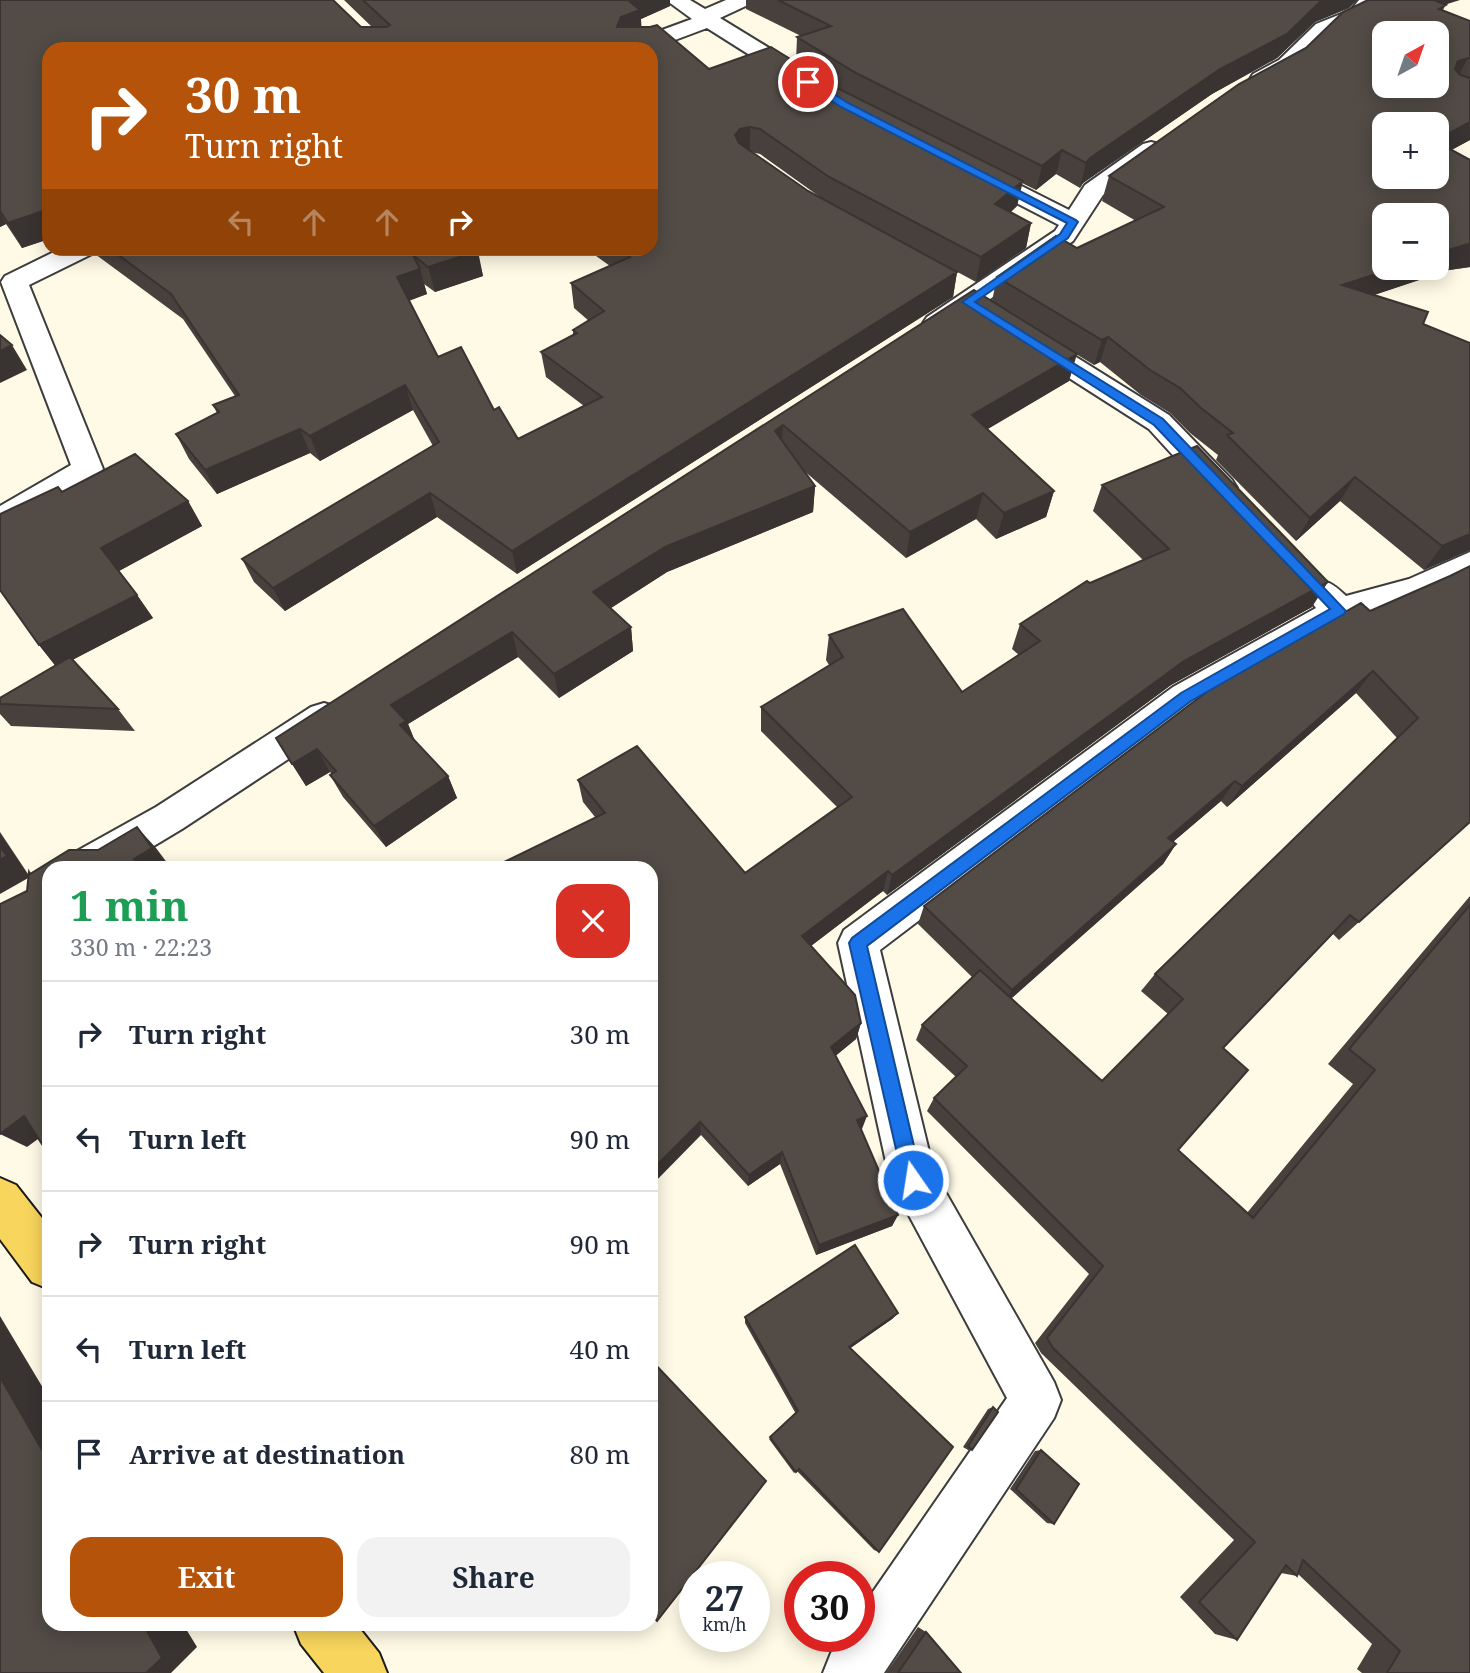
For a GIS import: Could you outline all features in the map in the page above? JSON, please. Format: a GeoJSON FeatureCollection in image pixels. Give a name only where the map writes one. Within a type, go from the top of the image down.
{"type":"FeatureCollection","features":[{"type":"Feature","properties":{"kind":"main road"},"geometry":{"type":"LineString","coordinates":[[0,1201],[42,1256]]}},
{"type":"Feature","properties":{"kind":"main road"},"geometry":{"type":"LineString","coordinates":[[326,1631],[359,1673]]}},
{"type":"Feature","properties":{"kind":"street"},"geometry":{"type":"LineString","coordinates":[[676,0],[824,92]]}},
{"type":"Feature","properties":{"kind":"street"},"geometry":{"type":"LineString","coordinates":[[650,42],[707,19],[743,0]]}},
{"type":"Feature","properties":{"kind":"street"},"geometry":{"type":"LineString","coordinates":[[1232,95],[1287,65],[1324,30],[1358,14],[1370,0]]}},
{"type":"Feature","properties":{"kind":"street"},"geometry":{"type":"LineString","coordinates":[[914,339],[978,304],[1064,236],[1094,190],[1178,130]]}},
{"type":"Feature","properties":{"kind":"street"},"geometry":{"type":"LineString","coordinates":[[953,160],[1073,222]]}},
{"type":"Feature","properties":{"kind":"street"},"geometry":{"type":"LineString","coordinates":[[0,521],[88,469],[14,282],[67,256]]}},
{"type":"Feature","properties":{"kind":"street"},"geometry":{"type":"LineString","coordinates":[[978,304],[1159,422],[1245,513]]}},
{"type":"Feature","properties":{"kind":"street"},"geometry":{"type":"LineString","coordinates":[[851,1673],[1036,1399],[913,1180],[858,943],[1186,697],[1339,611],[1419,588],[1470,564]]}},
{"type":"Feature","properties":{"kind":"street"},"geometry":{"type":"LineString","coordinates":[[1301,572],[1339,611]]}},
{"type":"Feature","properties":{"kind":"street"},"geometry":{"type":"LineString","coordinates":[[94,861],[169,818],[344,705]]}},
{"type":"Feature","properties":{"kind":"building"},"geometry":{"type":"Polygon","coordinates":[[[0,0],[333,0],[361,27],[387,27],[390,25],[363,0],[628,0],[640,10],[621,17],[617,27],[657,25],[709,69],[771,47],[837,88],[1023,181],[995,204],[1031,223],[981,257],[829,177],[760,129],[740,129],[735,135],[739,143],[808,191],[957,272],[512,551],[430,493],[273,588],[242,559],[439,442],[405,385],[310,436],[300,429],[205,470],[176,434],[219,412],[213,405],[239,395],[171,294],[120,256],[414,256],[420,269],[397,277],[438,357],[461,347],[494,410],[499,407],[518,439],[602,397],[541,352],[577,333],[573,330],[604,311],[571,283],[629,256],[658,256],[658,42],[42,42],[42,211],[8,223],[0,211],[0,0]]]}},
{"type":"Feature","properties":{"kind":"building"},"geometry":{"type":"Polygon","coordinates":[[[778,0],[1322,0],[1287,34],[1220,69],[1086,163],[1062,150],[1042,166],[856,73],[797,37],[831,26],[778,0]]]}},
{"type":"Feature","properties":{"kind":"building"},"geometry":{"type":"Polygon","coordinates":[[[1368,0],[1434,0],[1446,5],[1439,9],[1470,21],[1470,59],[1458,61],[1455,69],[1460,75],[1470,78],[1470,122],[1449,133],[1449,112],[1372,112],[1372,189],[1449,189],[1449,149],[1470,160],[1470,244],[1449,250],[1449,203],[1372,203],[1372,275],[1342,285],[1428,312],[1423,324],[1470,343],[1470,534],[1442,546],[1355,477],[1310,518],[1227,435],[1233,433],[1180,388],[1150,370],[1108,337],[1102,340],[997,277],[1056,236],[1077,248],[1164,207],[1109,176],[1239,84],[1306,48],[1343,12],[1368,0]]]}},
{"type":"Feature","properties":{"kind":"building"},"geometry":{"type":"Polygon","coordinates":[[[414,256],[462,256],[428,267],[414,256]]]}},
{"type":"Feature","properties":{"kind":"building"},"geometry":{"type":"Polygon","coordinates":[[[974,290],[1077,354],[972,415],[1054,491],[1004,513],[983,493],[910,532],[783,425],[775,431],[815,486],[665,547],[593,592],[631,627],[554,674],[512,632],[391,705],[406,721],[400,725],[448,776],[374,826],[330,775],[336,771],[317,749],[292,764],[276,738],[974,290]]]}},
{"type":"Feature","properties":{"kind":"building"},"geometry":{"type":"Polygon","coordinates":[[[0,335],[12,345],[0,351],[0,335]]]}},
{"type":"Feature","properties":{"kind":"building"},"geometry":{"type":"Polygon","coordinates":[[[1197,446],[1328,582],[1184,661],[892,875],[888,871],[802,936],[855,995],[861,1023],[831,1047],[867,1116],[857,1120],[898,1215],[819,1245],[782,1152],[749,1175],[700,1122],[658,1164],[658,861],[506,861],[605,813],[578,780],[637,746],[745,873],[852,797],[761,707],[843,657],[829,635],[903,609],[962,692],[1040,641],[1020,624],[1087,581],[1090,583],[1169,549],[1102,485],[1197,446]]]}},
{"type":"Feature","properties":{"kind":"building"},"geometry":{"type":"Polygon","coordinates":[[[135,454],[188,501],[101,548],[137,595],[39,645],[0,590],[0,514],[58,487],[62,492],[135,454]]]}},
{"type":"Feature","properties":{"kind":"building"},"geometry":{"type":"Polygon","coordinates":[[[1470,566],[1470,822],[1359,922],[1350,915],[1223,1048],[1248,1070],[1178,1150],[1253,1218],[1375,1070],[1349,1049],[1470,905],[1470,1673],[1387,1673],[1400,1651],[1303,1560],[1297,1576],[1286,1565],[1237,1640],[1199,1602],[1255,1542],[1053,1348],[1047,1338],[1103,1266],[934,1098],[967,1066],[922,1025],[980,970],[1102,1081],[1183,999],[1155,974],[1418,718],[1373,671],[1242,786],[1235,781],[1168,838],[1176,844],[1012,990],[924,906],[1213,687],[1361,603],[1370,611],[1470,566]]]}},
{"type":"Feature","properties":{"kind":"building"},"geometry":{"type":"Polygon","coordinates":[[[70,657],[118,709],[0,704],[0,698],[70,657]]]}},
{"type":"Feature","properties":{"kind":"building"},"geometry":{"type":"Polygon","coordinates":[[[137,827],[152,848],[134,859],[136,861],[51,861],[69,850],[98,850],[137,827]]]}},
{"type":"Feature","properties":{"kind":"building"},"geometry":{"type":"Polygon","coordinates":[[[0,847],[7,856],[0,860],[0,847]]]}},
{"type":"Feature","properties":{"kind":"building"},"geometry":{"type":"Polygon","coordinates":[[[42,867],[42,1144],[24,1116],[0,1134],[0,904],[27,891],[29,872],[30,874],[42,867]]]}},
{"type":"Feature","properties":{"kind":"building"},"geometry":{"type":"Polygon","coordinates":[[[855,1245],[898,1313],[849,1347],[953,1447],[879,1552],[799,1469],[796,1472],[770,1437],[798,1411],[745,1317],[855,1245]]]}},
{"type":"Feature","properties":{"kind":"building"},"geometry":{"type":"Polygon","coordinates":[[[658,1367],[766,1481],[704,1561],[679,1561],[679,1593],[658,1620],[658,1367]]]}},
{"type":"Feature","properties":{"kind":"building"},"geometry":{"type":"Polygon","coordinates":[[[0,1377],[42,1450],[42,1631],[147,1631],[162,1658],[146,1673],[0,1673],[0,1377]]]}},
{"type":"Feature","properties":{"kind":"building"},"geometry":{"type":"Polygon","coordinates":[[[993,1407],[998,1412],[972,1450],[968,1446],[993,1407]]]}},
{"type":"Feature","properties":{"kind":"building"},"geometry":{"type":"Polygon","coordinates":[[[1041,1450],[1079,1484],[1054,1524],[1016,1489],[1041,1450]]]}},
{"type":"Feature","properties":{"kind":"building"},"geometry":{"type":"Polygon","coordinates":[[[926,1632],[961,1673],[898,1673],[926,1632]]]}},
{"type":"Feature","properties":{"kind":"route"},"geometry":{"type":"LineString","coordinates":[[808,82],[845,105],[1073,222],[1064,236],[968,302],[1159,422],[1339,611],[1186,697],[858,943],[913,1180]]}}]}
